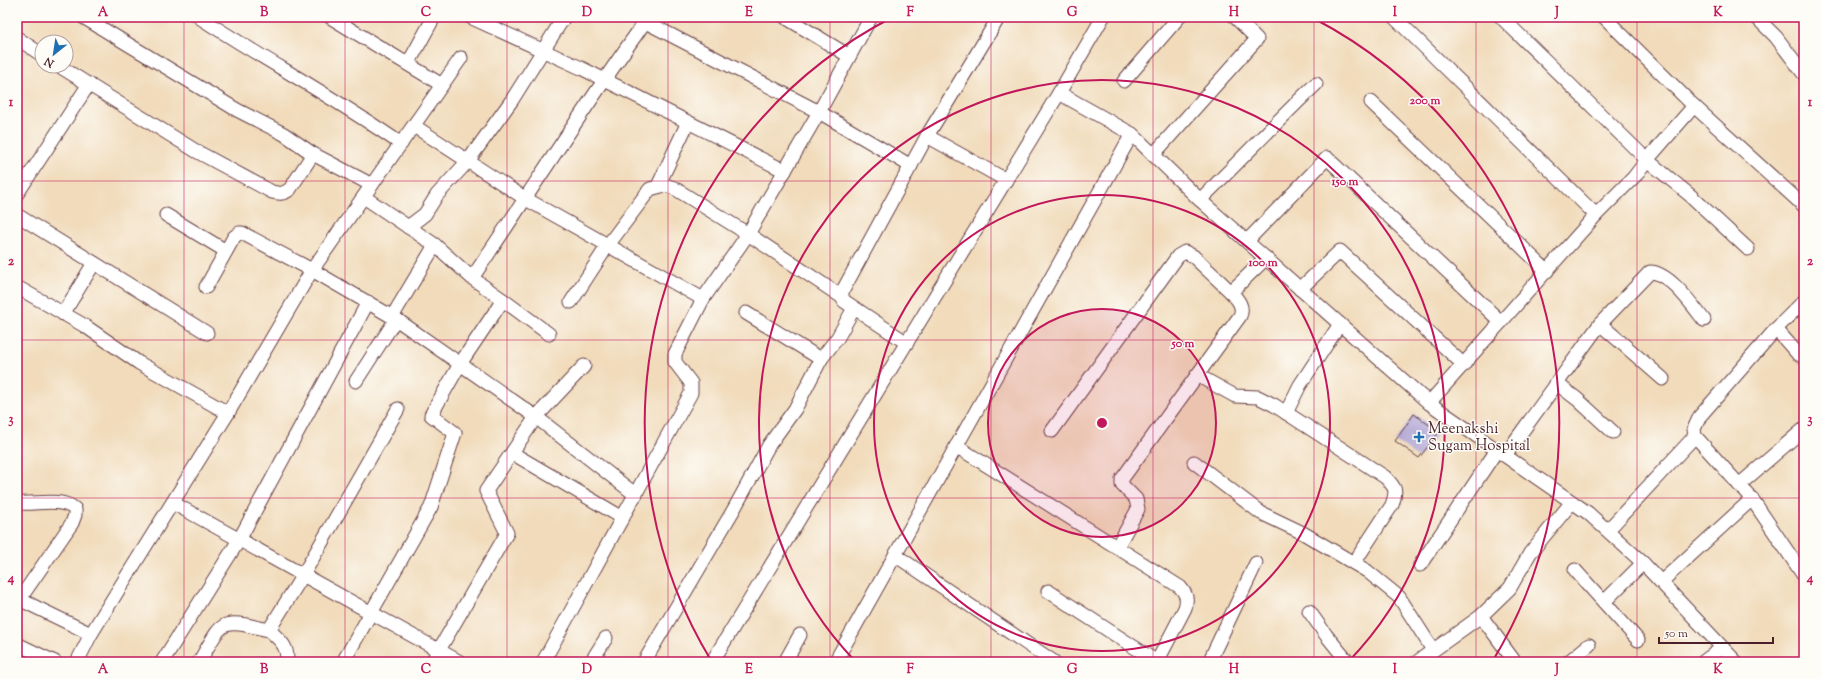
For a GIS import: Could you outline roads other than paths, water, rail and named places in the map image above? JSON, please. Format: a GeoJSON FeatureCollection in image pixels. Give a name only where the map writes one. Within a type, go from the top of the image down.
{"type":"FeatureCollection","features":[{"type":"Feature","properties":{"kind":"street"},"geometry":{"type":"LineString","coordinates":[[82,17],[237,110],[284,134],[313,154],[372,185]]}},
{"type":"Feature","properties":{"kind":"street"},"geometry":{"type":"LineString","coordinates":[[199,17],[234,40],[328,95],[401,144]]}},
{"type":"Feature","properties":{"kind":"street"},"geometry":{"type":"LineString","coordinates":[[330,17],[442,85]]}},
{"type":"Feature","properties":{"kind":"street"},"geometry":{"type":"LineString","coordinates":[[408,64],[434,17]]}},
{"type":"Feature","properties":{"kind":"street"},"geometry":{"type":"LineString","coordinates":[[470,17],[604,79],[784,171]]}},
{"type":"Feature","properties":{"kind":"street"},"geometry":{"type":"LineString","coordinates":[[408,227],[425,214],[437,195],[468,161],[512,100],[564,17]]}},
{"type":"Feature","properties":{"kind":"street"},"geometry":{"type":"LineString","coordinates":[[785,17],[849,56]]}},
{"type":"Feature","properties":{"kind":"street"},"geometry":{"type":"LineString","coordinates":[[543,662],[691,393],[692,383],[676,365],[674,359],[703,299],[748,234],[819,112],[871,17]]}},
{"type":"Feature","properties":{"kind":"street"},"geometry":{"type":"LineString","coordinates":[[842,297],[844,287],[911,166],[999,17]]}},
{"type":"Feature","properties":{"kind":"street"},"geometry":{"type":"LineString","coordinates":[[712,662],[1059,93],[1103,17]]}},
{"type":"Feature","properties":{"kind":"street"},"geometry":{"type":"LineString","coordinates":[[1124,81],[1179,17]]}},
{"type":"Feature","properties":{"kind":"street"},"geometry":{"type":"LineString","coordinates":[[1153,155],[1256,39],[1235,17]]}},
{"type":"Feature","properties":{"kind":"street"},"geometry":{"type":"LineString","coordinates":[[1394,17],[1596,215]]}},
{"type":"Feature","properties":{"kind":"street"},"geometry":{"type":"LineString","coordinates":[[1500,17],[1647,160],[1691,196],[1748,249]]}},
{"type":"Feature","properties":{"kind":"street"},"geometry":{"type":"LineString","coordinates":[[1604,17],[1694,106],[1804,206]]}},
{"type":"Feature","properties":{"kind":"street"},"geometry":{"type":"LineString","coordinates":[[1756,17],[1776,37],[1802,68]]}},
{"type":"Feature","properties":{"kind":"street"},"geometry":{"type":"LineString","coordinates":[[472,278],[526,199],[641,20],[819,112],[911,166]]}},
{"type":"Feature","properties":{"kind":"street"},"geometry":{"type":"LineString","coordinates":[[17,38],[34,50]]}},
{"type":"Feature","properties":{"kind":"street"},"geometry":{"type":"LineString","coordinates":[[77,662],[90,634],[228,413],[312,270],[461,58]]}},
{"type":"Feature","properties":{"kind":"street"},"geometry":{"type":"LineString","coordinates":[[72,74],[196,151],[272,192],[280,194],[285,193],[313,154]]}},
{"type":"Feature","properties":{"kind":"street"},"geometry":{"type":"LineString","coordinates":[[17,194],[89,84]]}},
{"type":"Feature","properties":{"kind":"street"},"geometry":{"type":"LineString","coordinates":[[1200,200],[1242,159],[1277,121],[1316,84]]}},
{"type":"Feature","properties":{"kind":"street"},"geometry":{"type":"LineString","coordinates":[[1059,93],[1132,134],[1200,200],[1429,403],[1572,502],[1608,530],[1643,563],[1736,662]]}},
{"type":"Feature","properties":{"kind":"street"},"geometry":{"type":"LineString","coordinates":[[1371,102],[1547,271]]}},
{"type":"Feature","properties":{"kind":"street"},"geometry":{"type":"LineString","coordinates":[[1429,403],[1596,215],[1632,180],[1647,160],[1694,106]]}},
{"type":"Feature","properties":{"kind":"street"},"geometry":{"type":"LineString","coordinates":[[658,186],[688,122]]}},
{"type":"Feature","properties":{"kind":"street"},"geometry":{"type":"LineString","coordinates":[[414,126],[526,199],[703,299]]}},
{"type":"Feature","properties":{"kind":"street"},"geometry":{"type":"LineString","coordinates":[[835,662],[1132,134]]}},
{"type":"Feature","properties":{"kind":"street"},"geometry":{"type":"LineString","coordinates":[[928,136],[1006,180]]}},
{"type":"Feature","properties":{"kind":"street"},"geometry":{"type":"LineString","coordinates":[[1247,241],[1327,158],[1501,322]]}},
{"type":"Feature","properties":{"kind":"street"},"geometry":{"type":"LineString","coordinates":[[571,302],[608,246],[650,189],[665,185],[674,188],[748,234],[907,343]]}},
{"type":"Feature","properties":{"kind":"street"},"geometry":{"type":"LineString","coordinates":[[364,197],[434,245],[472,278],[549,334]]}},
{"type":"Feature","properties":{"kind":"street"},"geometry":{"type":"LineString","coordinates":[[17,215],[207,333]]}},
{"type":"Feature","properties":{"kind":"street"},"geometry":{"type":"LineString","coordinates":[[166,215],[226,250]]}},
{"type":"Feature","properties":{"kind":"street"},"geometry":{"type":"LineString","coordinates":[[206,287],[236,234],[242,233],[312,270],[394,318],[536,417],[636,495]]}},
{"type":"Feature","properties":{"kind":"street"},"geometry":{"type":"LineString","coordinates":[[356,381],[394,318],[434,245]]}},
{"type":"Feature","properties":{"kind":"street"},"geometry":{"type":"LineString","coordinates":[[1300,289],[1340,250],[1464,365]]}},
{"type":"Feature","properties":{"kind":"street"},"geometry":{"type":"LineString","coordinates":[[1052,431],[1173,263],[1182,253],[1185,252],[1193,256],[1232,292],[1238,300],[1242,311],[1122,479],[1122,485],[1136,499],[1138,509],[1118,547]]}},
{"type":"Feature","properties":{"kind":"street"},"geometry":{"type":"LineString","coordinates":[[1232,292],[1266,258]]}},
{"type":"Feature","properties":{"kind":"street"},"geometry":{"type":"LineString","coordinates":[[63,314],[94,263]]}},
{"type":"Feature","properties":{"kind":"street"},"geometry":{"type":"LineString","coordinates":[[1420,565],[1501,452],[1556,383],[1600,324],[1650,272],[1659,273],[1683,294],[1704,320]]}},
{"type":"Feature","properties":{"kind":"street"},"geometry":{"type":"LineString","coordinates":[[17,287],[86,326],[139,363],[228,413]]}},
{"type":"Feature","properties":{"kind":"street"},"geometry":{"type":"LineString","coordinates":[[343,662],[431,507],[455,433],[431,415],[460,364],[503,300]]}},
{"type":"Feature","properties":{"kind":"street"},"geometry":{"type":"LineString","coordinates":[[1803,571],[1752,499],[1695,436],[1694,429],[1700,416],[1770,336],[1804,301]]}},
{"type":"Feature","properties":{"kind":"street"},"geometry":{"type":"LineString","coordinates":[[162,662],[239,540],[368,302]]}},
{"type":"Feature","properties":{"kind":"street"},"geometry":{"type":"LineString","coordinates":[[644,662],[734,509],[769,446],[794,408],[822,359],[838,337],[854,308]]}},
{"type":"Feature","properties":{"kind":"street"},"geometry":{"type":"LineString","coordinates":[[746,313],[822,359]]}},
{"type":"Feature","properties":{"kind":"street"},"geometry":{"type":"LineString","coordinates":[[1286,413],[1300,385],[1340,324]]}},
{"type":"Feature","properties":{"kind":"street"},"geometry":{"type":"LineString","coordinates":[[1600,324],[1662,379]]}},
{"type":"Feature","properties":{"kind":"street"},"geometry":{"type":"LineString","coordinates":[[1770,336],[1804,357]]}},
{"type":"Feature","properties":{"kind":"street"},"geometry":{"type":"LineString","coordinates":[[432,662],[507,534],[486,491],[536,417],[584,366]]}},
{"type":"Feature","properties":{"kind":"street"},"geometry":{"type":"LineString","coordinates":[[1197,375],[1235,396],[1258,397],[1286,413],[1385,477],[1395,490],[1396,495],[1392,505],[1354,563]]}},
{"type":"Feature","properties":{"kind":"street"},"geometry":{"type":"LineString","coordinates":[[1556,383],[1577,399],[1613,432]]}},
{"type":"Feature","properties":{"kind":"street"},"geometry":{"type":"LineString","coordinates":[[270,630],[398,409]]}},
{"type":"Feature","properties":{"kind":"street"},"geometry":{"type":"LineString","coordinates":[[1739,485],[1804,429]]}},
{"type":"Feature","properties":{"kind":"street"},"geometry":{"type":"LineString","coordinates":[[1608,530],[1695,436]]}},
{"type":"Feature","properties":{"kind":"street"},"geometry":{"type":"LineString","coordinates":[[956,446],[1180,587],[1185,593],[1187,600],[1185,608],[1157,662],[1048,591]]}},
{"type":"Feature","properties":{"kind":"street"},"geometry":{"type":"LineString","coordinates":[[512,453],[623,518]]}},
{"type":"Feature","properties":{"kind":"street"},"geometry":{"type":"LineString","coordinates":[[1194,462],[1261,513],[1303,533],[1367,571],[1399,597],[1433,650]]}},
{"type":"Feature","properties":{"kind":"street"},"geometry":{"type":"LineString","coordinates":[[1661,582],[1752,499]]}},
{"type":"Feature","properties":{"kind":"street"},"geometry":{"type":"LineString","coordinates":[[17,503],[28,504],[63,502],[75,509],[75,515],[72,523],[18,601],[90,634]]}},
{"type":"Feature","properties":{"kind":"street"},"geometry":{"type":"LineString","coordinates":[[1417,662],[1481,616],[1510,588],[1530,553],[1572,502]]}},
{"type":"Feature","properties":{"kind":"street"},"geometry":{"type":"LineString","coordinates":[[172,503],[460,662]]}},
{"type":"Feature","properties":{"kind":"street"},"geometry":{"type":"LineString","coordinates":[[895,555],[1054,662]]}},
{"type":"Feature","properties":{"kind":"street"},"geometry":{"type":"LineString","coordinates":[[1209,662],[1256,563]]}},
{"type":"Feature","properties":{"kind":"street"},"geometry":{"type":"LineString","coordinates":[[1604,602],[1643,563]]}},
{"type":"Feature","properties":{"kind":"street"},"geometry":{"type":"LineString","coordinates":[[1575,570],[1638,640]]}},
{"type":"Feature","properties":{"kind":"street"},"geometry":{"type":"LineString","coordinates":[[1309,611],[1348,662]]}},
{"type":"Feature","properties":{"kind":"street"},"geometry":{"type":"LineString","coordinates":[[1481,616],[1515,662]]}},
{"type":"Feature","properties":{"kind":"street"},"geometry":{"type":"LineString","coordinates":[[199,662],[218,630],[222,625],[231,622],[270,630],[281,640],[286,649],[286,662]]}},
{"type":"Feature","properties":{"kind":"street"},"geometry":{"type":"LineString","coordinates":[[785,662],[800,635]]}},
{"type":"Feature","properties":{"kind":"street"},"geometry":{"type":"LineString","coordinates":[[591,662],[606,638]]}},
{"type":"Feature","properties":{"kind":"street"},"geometry":{"type":"LineString","coordinates":[[17,644],[55,662]]}},
{"type":"Feature","properties":{"kind":"street"},"geometry":{"type":"LineString","coordinates":[[1568,662],[1589,645]]}},
{"type":"Feature","properties":{"kind":"street"},"geometry":{"type":"LineString","coordinates":[[1703,662],[1722,648]]}},
{"type":"Feature","properties":{"kind":"place","name":"Meenakshi Sugam Hospital"},"geometry":{"type":"Point","coordinates":[1419,437]}}]}
